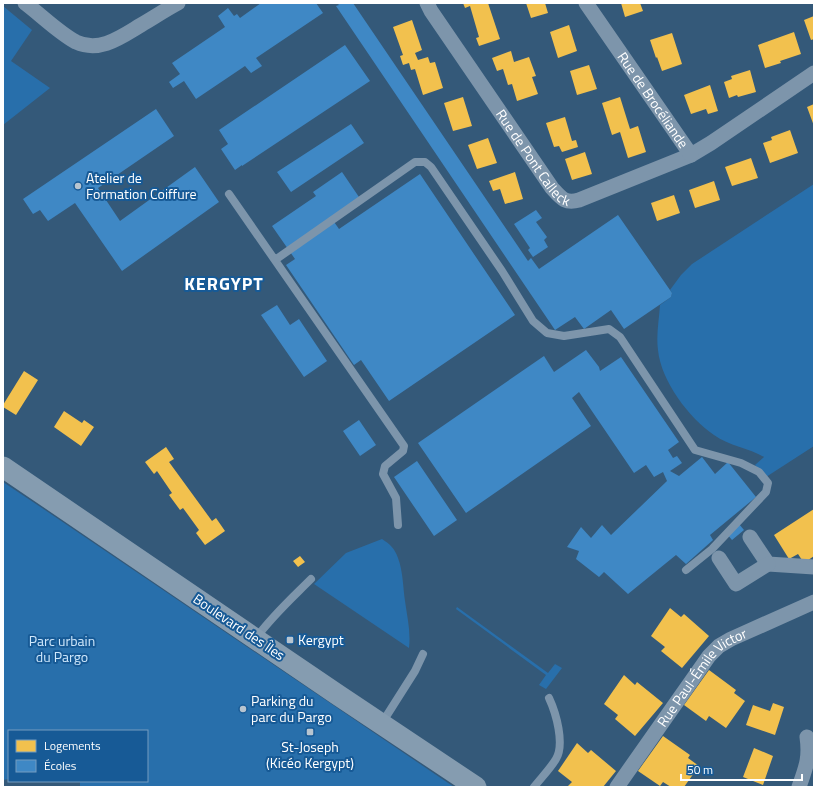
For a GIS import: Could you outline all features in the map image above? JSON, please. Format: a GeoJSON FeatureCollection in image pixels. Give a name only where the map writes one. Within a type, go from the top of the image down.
{"type":"FeatureCollection","features":[{"type":"Feature","properties":{"kind":"street"},"geometry":{"type":"LineString","coordinates":[[25,3],[70,38],[86,45],[97,46],[122,37],[178,3]]}},
{"type":"Feature","properties":{"kind":"street","name":"Rue de Pont Calleck"},"geometry":{"type":"LineString","coordinates":[[427,3],[552,188],[567,201],[573,202],[579,200],[672,164],[691,155]]}},
{"type":"Feature","properties":{"kind":"street","name":"Rue de Brocéliande"},"geometry":{"type":"LineString","coordinates":[[586,3],[691,155],[814,74]]}},
{"type":"Feature","properties":{"kind":"street","name":"Boulevard des Îles"},"geometry":{"type":"LineString","coordinates":[[3,467],[476,787]]}},
{"type":"Feature","properties":{"kind":"street"},"geometry":{"type":"LineString","coordinates":[[750,537],[768,564]]}},
{"type":"Feature","properties":{"kind":"street"},"geometry":{"type":"LineString","coordinates":[[719,558],[736,584],[768,564],[814,567]]}},
{"type":"Feature","properties":{"kind":"street","name":"Rue Paul-Émile Victor"},"geometry":{"type":"LineString","coordinates":[[617,787],[709,656],[719,646],[731,639],[814,602]]}},
{"type":"Feature","properties":{"kind":"street"},"geometry":{"type":"LineString","coordinates":[[799,787],[808,762],[809,752],[807,737]]}},
{"type":"Feature","properties":{"kind":"lane"},"geometry":{"type":"LineString","coordinates":[[275,260],[415,162],[425,162],[431,167],[502,272],[533,321],[547,333],[564,336],[609,330],[620,337],[695,450],[741,462],[760,472],[768,483],[766,492],[712,549],[686,570]]}},
{"type":"Feature","properties":{"kind":"lane"},"geometry":{"type":"LineString","coordinates":[[229,194],[404,446],[403,451],[386,466],[383,474],[396,498],[398,525]]}},
{"type":"Feature","properties":{"kind":"lane"},"geometry":{"type":"LineString","coordinates":[[256,639],[270,619],[312,579]]}},
{"type":"Feature","properties":{"kind":"lane"},"geometry":{"type":"LineString","coordinates":[[382,724],[423,654]]}},
{"type":"Feature","properties":{"kind":"lane"},"geometry":{"type":"LineString","coordinates":[[534,787],[557,759],[560,746],[555,712],[549,698]]}},
{"type":"Feature","properties":{"kind":"green space"},"geometry":{"type":"Polygon","coordinates":[[[3,6],[32,30],[11,61],[50,88],[3,125],[3,6]]]}},
{"type":"Feature","properties":{"kind":"green space"},"geometry":{"type":"Polygon","coordinates":[[[814,184],[814,446],[766,477],[755,465],[764,457],[726,442],[714,435],[695,419],[686,409],[670,386],[660,362],[657,345],[660,305],[671,297],[672,293],[670,290],[681,275],[692,264],[814,184]]]}},
{"type":"Feature","properties":{"kind":"green space","name":"Parc urbain du Pargo"},"geometry":{"type":"Polygon","coordinates":[[[3,482],[454,787],[80,787],[80,782],[148,782],[148,730],[8,730],[8,779],[3,780],[3,482]]]}},
{"type":"Feature","properties":{"kind":"green space"},"geometry":{"type":"Polygon","coordinates":[[[382,539],[394,549],[400,563],[410,636],[409,648],[314,584],[346,553],[382,539]]]}},
{"type":"Feature","properties":{"kind":"green space"},"geometry":{"type":"Polygon","coordinates":[[[457,607],[548,673],[555,664],[562,668],[546,689],[539,685],[546,675],[456,609],[457,607]]]}},
{"type":"Feature","properties":{"kind":"building: Logements"},"geometry":{"type":"Polygon","coordinates":[[[463,3],[488,3],[500,39],[479,46],[476,38],[479,37],[470,6],[465,8],[463,3]]]}},
{"type":"Feature","properties":{"kind":"building: Logements"},"geometry":{"type":"Polygon","coordinates":[[[526,3],[545,3],[548,13],[531,18],[526,3]]]}},
{"type":"Feature","properties":{"kind":"building: Logements"},"geometry":{"type":"Polygon","coordinates":[[[621,3],[640,3],[643,11],[625,17],[621,3]]]}},
{"type":"Feature","properties":{"kind":"building: Logements"},"geometry":{"type":"Polygon","coordinates":[[[814,16],[814,39],[811,40],[804,20],[814,16]]]}},
{"type":"Feature","properties":{"kind":"building: Logements"},"geometry":{"type":"Polygon","coordinates":[[[412,20],[422,50],[415,53],[418,60],[428,57],[430,63],[435,62],[443,88],[423,95],[415,69],[411,70],[409,63],[403,65],[400,56],[403,55],[393,27],[412,20]]]}},
{"type":"Feature","properties":{"kind":"building: Logements"},"geometry":{"type":"Polygon","coordinates":[[[569,25],[577,51],[558,58],[550,32],[569,25]]]}},
{"type":"Feature","properties":{"kind":"building: Logements"},"geometry":{"type":"Polygon","coordinates":[[[794,32],[801,54],[765,68],[758,45],[794,32]]]}},
{"type":"Feature","properties":{"kind":"building: Logements"},"geometry":{"type":"Polygon","coordinates":[[[672,33],[682,64],[662,71],[650,40],[672,33]]]}},
{"type":"Feature","properties":{"kind":"building: Logements"},"geometry":{"type":"Polygon","coordinates":[[[511,51],[514,62],[529,57],[536,76],[532,77],[538,94],[517,101],[512,84],[508,85],[503,69],[497,71],[492,58],[511,51]]]}},
{"type":"Feature","properties":{"kind":"building: Logements"},"geometry":{"type":"Polygon","coordinates":[[[589,65],[597,89],[577,95],[570,71],[589,65]]]}},
{"type":"Feature","properties":{"kind":"building: Logements"},"geometry":{"type":"Polygon","coordinates":[[[750,70],[756,92],[729,98],[724,82],[732,79],[731,76],[750,70]]]}},
{"type":"Feature","properties":{"kind":"building: Logements"},"geometry":{"type":"Polygon","coordinates":[[[710,85],[718,111],[708,114],[706,109],[691,114],[684,95],[710,85]]]}},
{"type":"Feature","properties":{"kind":"building: Logements"},"geometry":{"type":"Polygon","coordinates":[[[463,97],[472,126],[453,131],[444,103],[463,97]]]}},
{"type":"Feature","properties":{"kind":"building: Logements"},"geometry":{"type":"Polygon","coordinates":[[[620,97],[630,129],[638,126],[646,152],[628,158],[620,132],[612,135],[602,103],[620,97]]]}},
{"type":"Feature","properties":{"kind":"building: Logements"},"geometry":{"type":"Polygon","coordinates":[[[814,104],[814,126],[807,107],[814,104]]]}},
{"type":"Feature","properties":{"kind":"building: Logements"},"geometry":{"type":"Polygon","coordinates":[[[565,117],[572,141],[576,140],[578,147],[562,152],[559,146],[554,147],[546,123],[565,117]]]}},
{"type":"Feature","properties":{"kind":"building: Logements"},"geometry":{"type":"Polygon","coordinates":[[[790,130],[798,153],[770,163],[763,143],[772,140],[771,137],[790,130]]]}},
{"type":"Feature","properties":{"kind":"building: Logements"},"geometry":{"type":"Polygon","coordinates":[[[488,138],[497,163],[477,169],[468,145],[488,138]]]}},
{"type":"Feature","properties":{"kind":"building: Logements"},"geometry":{"type":"Polygon","coordinates":[[[585,152],[592,174],[572,180],[565,159],[585,152]]]}},
{"type":"Feature","properties":{"kind":"building: Logements"},"geometry":{"type":"Polygon","coordinates":[[[751,158],[758,178],[732,186],[725,167],[751,158]]]}},
{"type":"Feature","properties":{"kind":"building: Logements"},"geometry":{"type":"Polygon","coordinates":[[[515,172],[523,199],[505,204],[500,189],[493,191],[489,181],[515,172]]]}},
{"type":"Feature","properties":{"kind":"building: Logements"},"geometry":{"type":"Polygon","coordinates":[[[714,181],[720,200],[695,208],[689,190],[714,181]]]}},
{"type":"Feature","properties":{"kind":"building: Logements"},"geometry":{"type":"Polygon","coordinates":[[[674,195],[680,213],[657,221],[651,203],[674,195]]]}},
{"type":"Feature","properties":{"kind":"building: Logements"},"geometry":{"type":"Polygon","coordinates":[[[24,371],[38,380],[16,415],[3,407],[3,405],[24,371]]]}},
{"type":"Feature","properties":{"kind":"building: Logements"},"geometry":{"type":"Polygon","coordinates":[[[64,411],[82,423],[84,420],[94,427],[81,446],[54,427],[64,411]]]}},
{"type":"Feature","properties":{"kind":"building: Logements"},"geometry":{"type":"Polygon","coordinates":[[[166,447],[174,459],[169,462],[212,521],[216,518],[225,531],[205,545],[196,533],[199,530],[183,508],[180,510],[169,495],[172,493],[157,471],[154,474],[145,462],[166,447]]]}},
{"type":"Feature","properties":{"kind":"building: Logements"},"geometry":{"type":"Polygon","coordinates":[[[814,509],[814,556],[804,563],[798,554],[789,559],[774,535],[814,509]]]}},
{"type":"Feature","properties":{"kind":"building: Logements"},"geometry":{"type":"Polygon","coordinates":[[[300,556],[305,562],[298,567],[293,561],[300,556]]]}},
{"type":"Feature","properties":{"kind":"building: Logements"},"geometry":{"type":"Polygon","coordinates":[[[670,608],[681,617],[684,614],[709,636],[682,668],[661,651],[665,647],[651,636],[670,608]]]}},
{"type":"Feature","properties":{"kind":"building: Logements"},"geometry":{"type":"Polygon","coordinates":[[[709,670],[736,690],[734,693],[745,701],[726,728],[709,716],[706,721],[684,705],[709,670]]]}},
{"type":"Feature","properties":{"kind":"building: Logements"},"geometry":{"type":"Polygon","coordinates":[[[624,675],[635,685],[637,682],[663,703],[635,736],[615,719],[618,715],[604,704],[624,675]]]}},
{"type":"Feature","properties":{"kind":"building: Logements"},"geometry":{"type":"Polygon","coordinates":[[[773,703],[784,707],[775,735],[746,725],[753,705],[770,711],[773,703]]]}},
{"type":"Feature","properties":{"kind":"building: Logements"},"geometry":{"type":"Polygon","coordinates":[[[663,736],[690,755],[688,758],[699,766],[684,787],[671,787],[663,782],[660,786],[638,771],[663,736]]]}},
{"type":"Feature","properties":{"kind":"building: Logements"},"geometry":{"type":"Polygon","coordinates":[[[577,743],[588,753],[591,750],[616,771],[603,787],[569,787],[568,786],[572,782],[558,771],[577,743]]]}},
{"type":"Feature","properties":{"kind":"building: Logements"},"geometry":{"type":"Polygon","coordinates":[[[754,748],[773,756],[763,785],[743,777],[754,748]]]}},
{"type":"Feature","properties":{"kind":"building: Écoles"},"geometry":{"type":"Polygon","coordinates":[[[261,3],[316,3],[323,13],[256,58],[262,66],[251,73],[245,66],[196,99],[184,81],[173,88],[169,82],[180,74],[172,63],[225,27],[218,16],[228,8],[234,16],[237,14],[240,18],[261,3]]]}},
{"type":"Feature","properties":{"kind":"building: Écoles"},"geometry":{"type":"Polygon","coordinates":[[[337,3],[353,3],[528,261],[531,258],[539,269],[618,215],[672,293],[671,297],[624,329],[611,310],[584,329],[575,317],[555,330],[336,6],[339,5],[337,3]]]}},
{"type":"Feature","properties":{"kind":"building: Écoles"},"geometry":{"type":"Polygon","coordinates":[[[345,45],[370,81],[235,170],[221,149],[228,144],[219,130],[345,45]]]}},
{"type":"Feature","properties":{"kind":"building: Écoles"},"geometry":{"type":"Polygon","coordinates":[[[156,109],[174,136],[98,188],[120,221],[195,167],[219,202],[122,271],[75,203],[48,221],[40,210],[33,214],[23,199],[156,109]]]}},
{"type":"Feature","properties":{"kind":"building: Écoles"},"geometry":{"type":"Polygon","coordinates":[[[351,124],[364,143],[291,192],[277,172],[351,124]]]}},
{"type":"Feature","properties":{"kind":"building: Écoles"},"geometry":{"type":"Polygon","coordinates":[[[342,172],[361,200],[332,219],[339,229],[420,174],[515,315],[389,401],[361,360],[354,365],[286,265],[295,259],[272,226],[316,196],[313,192],[342,172]]]}},
{"type":"Feature","properties":{"kind":"building: Écoles"},"geometry":{"type":"Polygon","coordinates":[[[536,210],[542,218],[536,222],[547,237],[544,240],[548,247],[533,257],[528,250],[530,248],[514,224],[536,210]]]}},
{"type":"Feature","properties":{"kind":"building: Écoles"},"geometry":{"type":"Polygon","coordinates":[[[277,305],[290,325],[299,319],[327,361],[304,377],[261,315],[277,305]]]}},
{"type":"Feature","properties":{"kind":"building: Écoles"},"geometry":{"type":"Polygon","coordinates":[[[586,350],[599,367],[600,371],[621,357],[679,442],[668,450],[673,458],[677,456],[682,463],[670,471],[679,476],[702,457],[715,474],[728,462],[756,497],[710,535],[713,540],[686,564],[676,555],[628,594],[604,572],[599,577],[576,559],[579,551],[567,547],[581,527],[591,538],[602,525],[611,535],[667,481],[663,472],[654,477],[646,465],[634,473],[579,392],[572,398],[591,426],[466,513],[418,443],[544,356],[554,372],[586,350]]]}},
{"type":"Feature","properties":{"kind":"building: Écoles"},"geometry":{"type":"Polygon","coordinates":[[[359,420],[376,445],[360,456],[343,431],[359,420]]]}},
{"type":"Feature","properties":{"kind":"building: Écoles"},"geometry":{"type":"Polygon","coordinates":[[[417,461],[457,520],[434,536],[394,477],[417,461]]]}},
{"type":"Feature","properties":{"kind":"building: Écoles"},"geometry":{"type":"Polygon","coordinates":[[[739,524],[744,530],[732,540],[727,534],[739,524]]]}},
{"type":"Feature","properties":{"kind":"place","name":"Atelier de Formation Coiffure"},"geometry":{"type":"Point","coordinates":[78,186]}},
{"type":"Feature","properties":{"kind":"place","name":"Kergypt"},"geometry":{"type":"Point","coordinates":[290,640]}},
{"type":"Feature","properties":{"kind":"place","name":"Parking du parc du Pargo"},"geometry":{"type":"Point","coordinates":[243,709]}},
{"type":"Feature","properties":{"kind":"place","name":"St-Joseph (Kicéo Kergypt)"},"geometry":{"type":"Point","coordinates":[310,732]}},
{"type":"Feature","properties":{"kind":"district","name":"KERGYPT"},"geometry":{"type":"Point","coordinates":[224,284]}}]}
